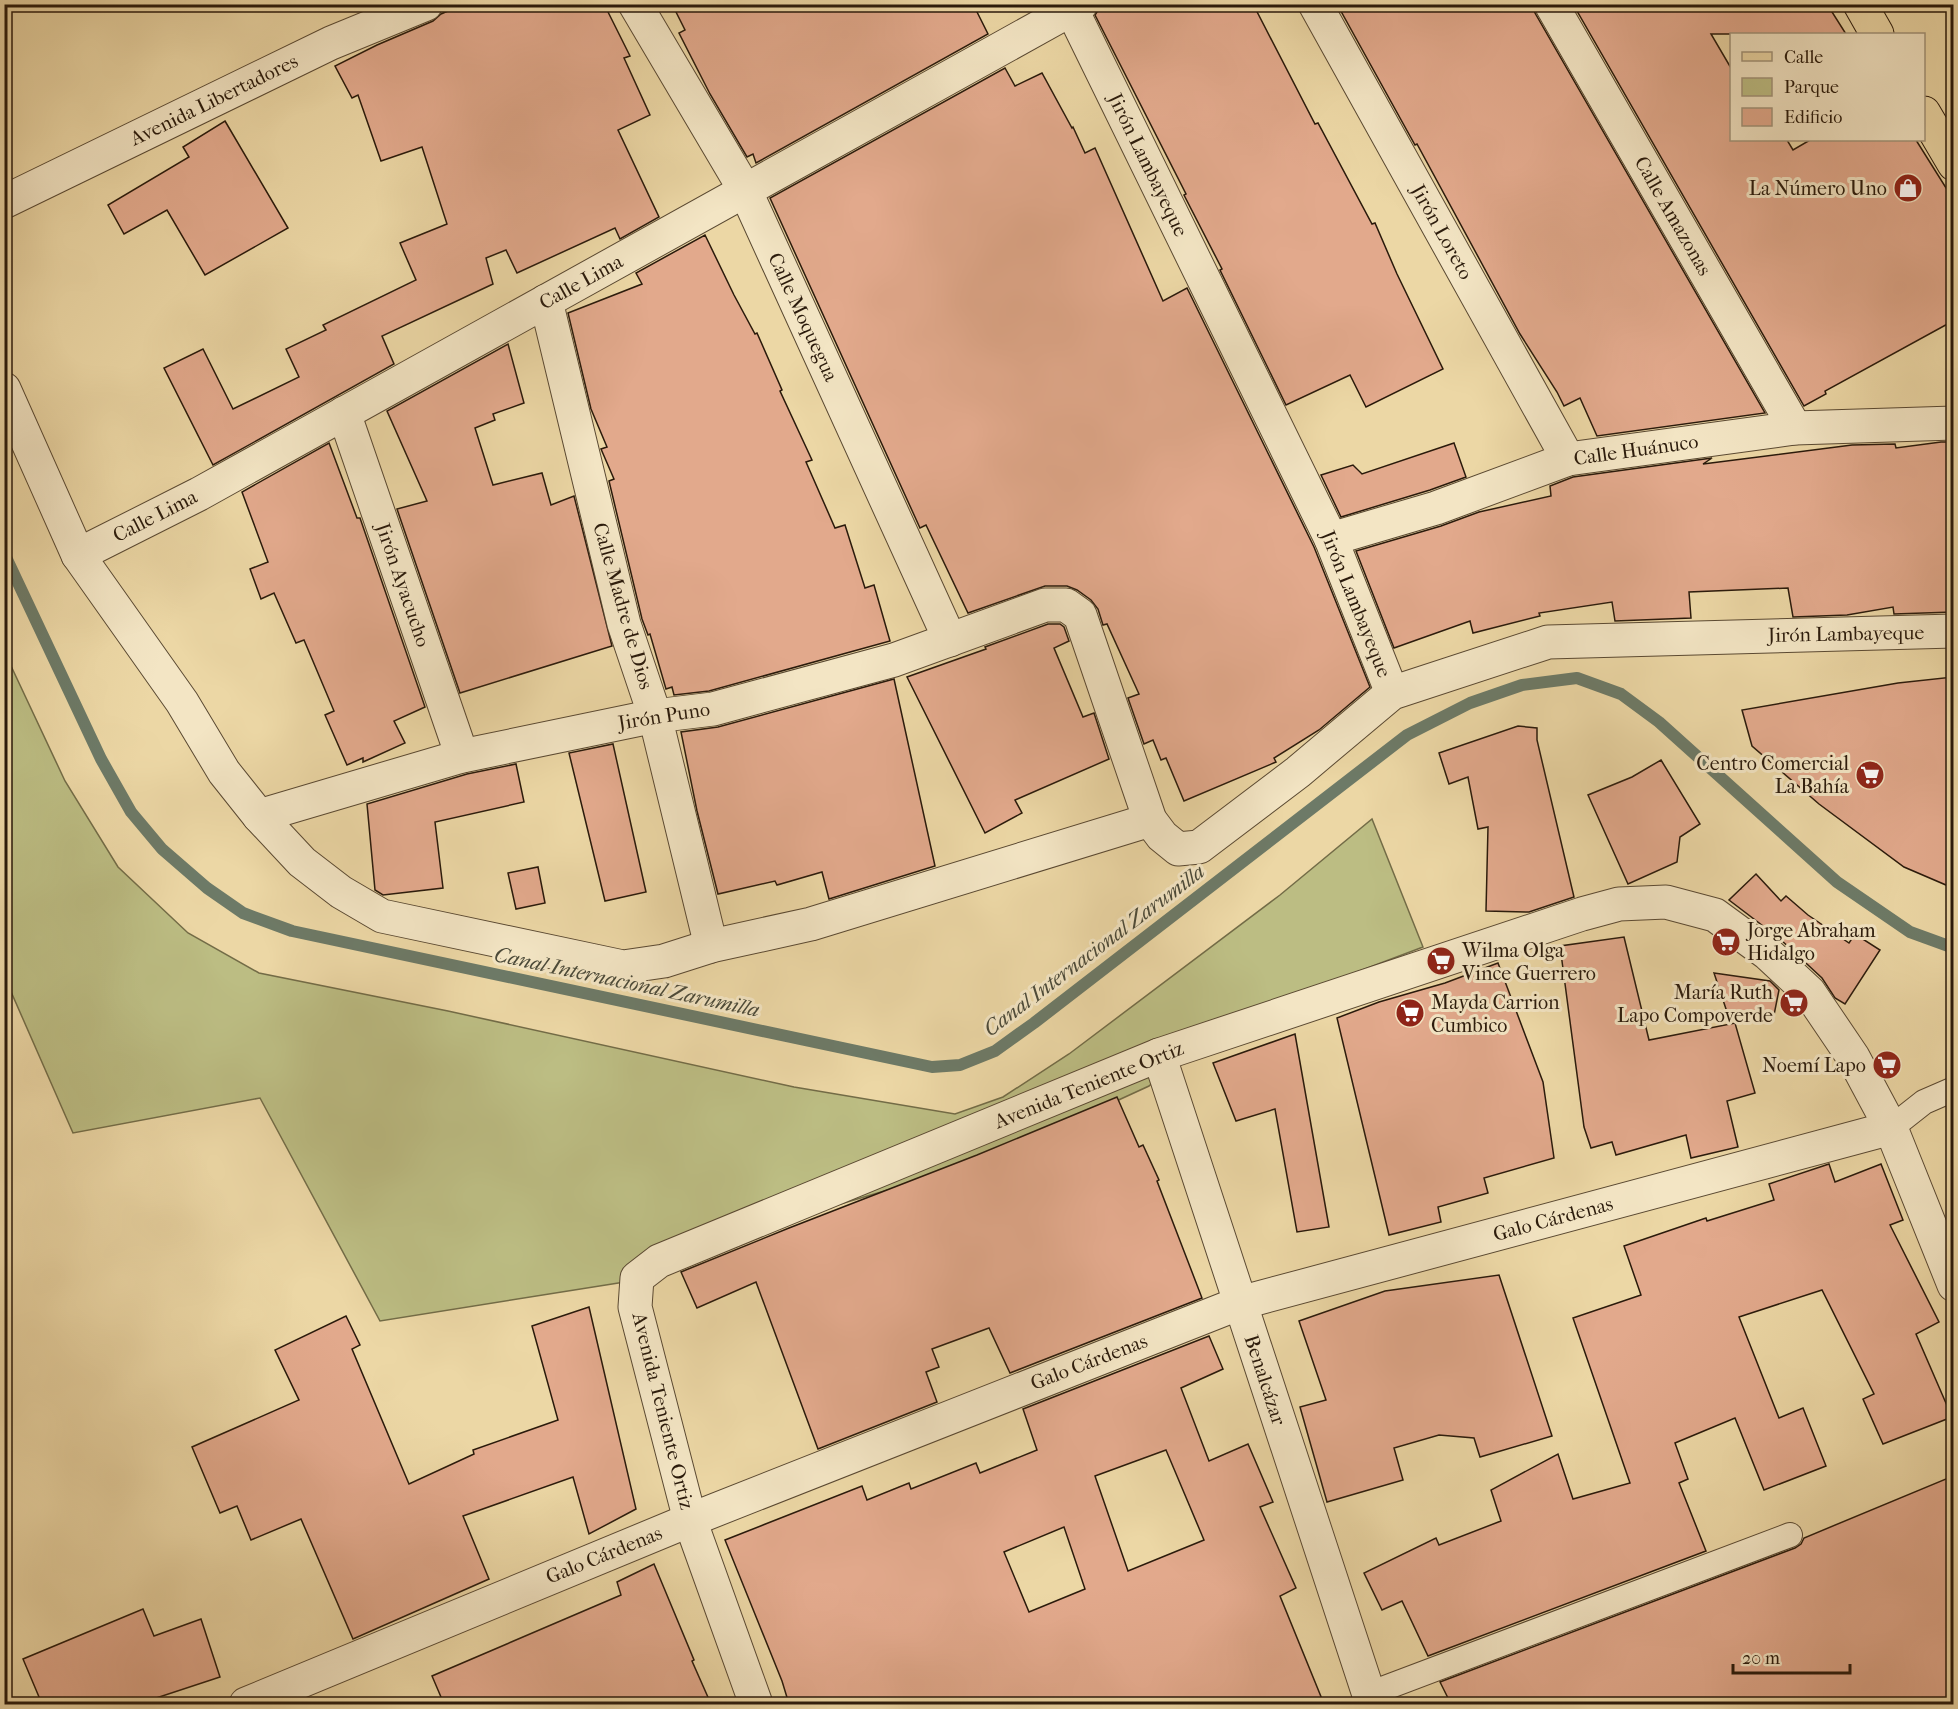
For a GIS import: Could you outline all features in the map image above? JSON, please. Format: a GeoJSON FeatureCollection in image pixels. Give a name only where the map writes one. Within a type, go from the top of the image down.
{"type":"FeatureCollection","features":[{"type":"Feature","properties":{"kind":"main road"},"geometry":{"type":"LineString","coordinates":[[1860,4],[1876,33]]}},
{"type":"Feature","properties":{"kind":"main road"},"geometry":{"type":"LineString","coordinates":[[1925,116],[1953,164]]}},
{"type":"Feature","properties":{"kind":"street","name":"Avenida Libertadores"},"geometry":{"type":"LineString","coordinates":[[4,202],[331,43],[426,4]]}},
{"type":"Feature","properties":{"kind":"street","name":"Calle Moquegua"},"geometry":{"type":"LineString","coordinates":[[635,4],[745,190],[950,640]]}},
{"type":"Feature","properties":{"kind":"street","name":"Jirón Loreto"},"geometry":{"type":"LineString","coordinates":[[1315,4],[1568,459]]}},
{"type":"Feature","properties":{"kind":"street","name":"Calle Amazonas"},"geometry":{"type":"LineString","coordinates":[[1551,4],[1795,428]]}},
{"type":"Feature","properties":{"kind":"street","name":"Calle Lima"},"geometry":{"type":"LineString","coordinates":[[78,555],[199,494],[1074,6]]}},
{"type":"Feature","properties":{"kind":"street","name":"Jirón Lambayeque"},"geometry":{"type":"LineString","coordinates":[[1074,6],[1331,539],[1392,693],[1548,642],[1953,631]]}},
{"type":"Feature","properties":{"kind":"street","name":"Calle Madre de Dios"},"geometry":{"type":"LineString","coordinates":[[546,301],[624,624],[655,716],[711,946]]}},
{"type":"Feature","properties":{"kind":"street"},"geometry":{"type":"LineString","coordinates":[[4,389],[78,555],[182,702],[224,772],[259,816],[302,862],[342,892],[382,916],[623,967],[664,960],[711,946],[812,924],[1150,820],[1162,836],[1178,849],[1199,847],[1298,772],[1392,693]]}},
{"type":"Feature","properties":{"kind":"street","name":"Jirón Ayacucho"},"geometry":{"type":"LineString","coordinates":[[344,413],[462,756]]}},
{"type":"Feature","properties":{"kind":"street","name":"Calle Huánuco"},"geometry":{"type":"LineString","coordinates":[[1331,539],[1436,507],[1568,459],[1795,428],[1953,423]]}},
{"type":"Feature","properties":{"kind":"street","name":"Jirón Puno"},"geometry":{"type":"LineString","coordinates":[[259,816],[462,756],[655,716],[713,709],[894,660],[1045,605],[1066,605],[1080,615],[1150,820]]}},
{"type":"Feature","properties":{"kind":"street","name":"Avenida Teniente Ortiz"},"geometry":{"type":"LineString","coordinates":[[756,1704],[690,1520],[635,1307],[637,1278],[659,1260],[1159,1055],[1582,914],[1619,904],[1666,902],[1714,915],[1767,953],[1809,992],[1853,1057],[1891,1128],[1953,1285]]}},
{"type":"Feature","properties":{"kind":"street","name":"Benalcázar"},"geometry":{"type":"LineString","coordinates":[[1159,1055],[1371,1699]]}},
{"type":"Feature","properties":{"kind":"street","name":"Galo Cárdenas"},"geometry":{"type":"LineString","coordinates":[[246,1704],[542,1579],[1240,1303],[1891,1128]]}},
{"type":"Feature","properties":{"kind":"lane","name":"Galo Cárdenas"},"geometry":{"type":"LineString","coordinates":[[1891,1128],[1924,1102],[1953,1089]]}},
{"type":"Feature","properties":{"kind":"lane"},"geometry":{"type":"LineString","coordinates":[[1371,1699],[1790,1535]]}},
{"type":"Feature","properties":{"kind":"green space"},"geometry":{"type":"Polygon","coordinates":[[[4,651],[65,781],[118,867],[188,933],[259,973],[448,1011],[794,1087],[955,1114],[1003,1097],[1069,1054],[1280,895],[1372,819],[1423,947],[1214,1026],[1149,1086],[986,1161],[793,1218],[631,1281],[380,1321],[260,1098],[73,1133],[5,978],[4,651]]]}},
{"type":"Feature","properties":{"kind":"building"},"geometry":{"type":"Polygon","coordinates":[[[464,4],[604,4],[630,56],[624,58],[650,115],[618,130],[659,217],[620,239],[615,228],[517,273],[506,250],[486,258],[493,284],[382,336],[394,364],[213,465],[164,368],[203,349],[233,409],[299,377],[286,349],[326,330],[323,325],[416,280],[400,243],[447,224],[422,147],[381,161],[358,95],[352,98],[335,66],[433,21],[441,14],[464,4]]]}},
{"type":"Feature","properties":{"kind":"building"},"geometry":{"type":"Polygon","coordinates":[[[672,4],[973,4],[988,34],[756,163],[753,154],[747,157],[710,94],[679,33],[685,30],[672,4]]]}},
{"type":"Feature","properties":{"kind":"building"},"geometry":{"type":"Polygon","coordinates":[[[1102,4],[1253,4],[1315,124],[1318,123],[1372,224],[1375,223],[1443,369],[1366,407],[1350,375],[1286,405],[1220,270],[1222,269],[1184,195],[1186,194],[1095,15],[1102,4]]]}},
{"type":"Feature","properties":{"kind":"building"},"geometry":{"type":"Polygon","coordinates":[[[1337,4],[1532,4],[1535,13],[1765,413],[1597,436],[1580,398],[1564,406],[1520,334],[1417,144],[1415,145],[1337,4]]]}},
{"type":"Feature","properties":{"kind":"building"},"geometry":{"type":"Polygon","coordinates":[[[1573,4],[1827,4],[1845,33],[1711,34],[1730,66],[1730,141],[1788,141],[1793,150],[1808,141],[1917,141],[1953,199],[1953,321],[1825,391],[1826,394],[1804,406],[1573,4]]]}},
{"type":"Feature","properties":{"kind":"building"},"geometry":{"type":"Polygon","coordinates":[[[1005,68],[1015,86],[1042,73],[1085,153],[1095,148],[1163,301],[1187,288],[1314,547],[1370,687],[1319,730],[1274,758],[1276,762],[1184,801],[1166,758],[1161,760],[1153,740],[1144,744],[1128,698],[1139,694],[1107,624],[1103,625],[1098,609],[1091,600],[1067,586],[1045,586],[968,613],[926,525],[920,528],[770,198],[1005,68]]]}},
{"type":"Feature","properties":{"kind":"building"},"geometry":{"type":"Polygon","coordinates":[[[225,121],[288,228],[205,275],[167,210],[124,234],[108,205],[189,157],[183,147],[225,121]]]}},
{"type":"Feature","properties":{"kind":"building"},"geometry":{"type":"Polygon","coordinates":[[[705,235],[734,295],[755,334],[757,333],[782,390],[780,391],[812,460],[806,462],[835,528],[845,525],[865,588],[874,585],[890,641],[709,691],[674,695],[672,687],[666,689],[650,634],[648,635],[642,619],[609,481],[614,479],[601,449],[607,447],[591,409],[568,313],[642,284],[636,273],[705,235]]]}},
{"type":"Feature","properties":{"kind":"building"},"geometry":{"type":"Polygon","coordinates":[[[508,344],[524,403],[493,414],[495,420],[475,428],[493,485],[542,473],[551,505],[574,496],[612,646],[460,693],[397,509],[427,501],[387,411],[508,344]]]}},
{"type":"Feature","properties":{"kind":"building"},"geometry":{"type":"Polygon","coordinates":[[[1953,442],[1953,612],[1894,614],[1893,607],[1847,615],[1793,617],[1788,588],[1689,592],[1691,618],[1615,621],[1612,602],[1539,613],[1540,616],[1473,633],[1470,621],[1394,648],[1356,551],[1441,526],[1479,512],[1551,496],[1550,486],[1573,477],[1712,458],[1703,464],[1852,445],[1895,444],[1896,448],[1953,442]]]}},
{"type":"Feature","properties":{"kind":"building"},"geometry":{"type":"Polygon","coordinates":[[[329,443],[357,518],[360,518],[425,707],[394,721],[405,743],[363,762],[363,758],[347,765],[325,715],[334,711],[304,640],[296,643],[274,593],[261,599],[250,569],[268,562],[242,492],[329,443]]]}},
{"type":"Feature","properties":{"kind":"building"},"geometry":{"type":"Polygon","coordinates":[[[1454,443],[1466,477],[1341,517],[1321,475],[1353,465],[1362,474],[1454,443]]]}},
{"type":"Feature","properties":{"kind":"building"},"geometry":{"type":"Polygon","coordinates":[[[1048,624],[1060,624],[1064,627],[1069,641],[1054,648],[1083,717],[1094,713],[1109,759],[1015,800],[1022,813],[985,833],[907,677],[1048,624]]]}},
{"type":"Feature","properties":{"kind":"building","name":"Centro Comercial La Bahía"},"geometry":{"type":"Polygon","coordinates":[[[1953,677],[1953,888],[1904,867],[1819,804],[1752,746],[1742,710],[1898,683],[1953,677]]]}},
{"type":"Feature","properties":{"kind":"building"},"geometry":{"type":"Polygon","coordinates":[[[894,679],[935,866],[829,899],[822,872],[777,885],[775,881],[718,894],[697,811],[681,732],[718,727],[894,679]]]}},
{"type":"Feature","properties":{"kind":"building"},"geometry":{"type":"Polygon","coordinates":[[[1518,726],[1537,728],[1537,740],[1574,897],[1529,912],[1486,911],[1488,827],[1478,829],[1468,777],[1449,784],[1439,753],[1518,726]]]}},
{"type":"Feature","properties":{"kind":"building"},"geometry":{"type":"Polygon","coordinates":[[[613,744],[646,892],[605,901],[569,753],[613,744]]]}},
{"type":"Feature","properties":{"kind":"building"},"geometry":{"type":"Polygon","coordinates":[[[1661,760],[1700,824],[1680,837],[1677,862],[1628,884],[1588,795],[1632,777],[1661,760]]]}},
{"type":"Feature","properties":{"kind":"building"},"geometry":{"type":"Polygon","coordinates":[[[516,764],[524,802],[435,822],[443,888],[383,895],[375,890],[367,804],[467,774],[516,764]]]}},
{"type":"Feature","properties":{"kind":"building"},"geometry":{"type":"Polygon","coordinates":[[[538,867],[545,903],[516,909],[508,873],[538,867]]]}},
{"type":"Feature","properties":{"kind":"building"},"geometry":{"type":"Polygon","coordinates":[[[1756,874],[1781,901],[1786,896],[1808,915],[1849,943],[1855,934],[1880,950],[1845,1004],[1835,998],[1822,978],[1780,939],[1729,900],[1756,874]]]}},
{"type":"Feature","properties":{"kind":"building"},"geometry":{"type":"Polygon","coordinates":[[[1624,937],[1649,1040],[1735,1023],[1755,1093],[1727,1101],[1738,1147],[1691,1158],[1686,1135],[1616,1155],[1612,1142],[1591,1148],[1584,1127],[1560,946],[1624,937]]]}},
{"type":"Feature","properties":{"kind":"building"},"geometry":{"type":"Polygon","coordinates":[[[1498,963],[1543,1082],[1554,1158],[1484,1178],[1488,1193],[1438,1207],[1441,1222],[1389,1235],[1337,1018],[1498,963]]]}},
{"type":"Feature","properties":{"kind":"building"},"geometry":{"type":"Polygon","coordinates":[[[1714,973],[1770,981],[1779,990],[1774,1015],[1729,1018],[1714,973]]]}},
{"type":"Feature","properties":{"kind":"building"},"geometry":{"type":"Polygon","coordinates":[[[1295,1034],[1329,1227],[1297,1232],[1275,1109],[1236,1121],[1213,1063],[1295,1034]]]}},
{"type":"Feature","properties":{"kind":"building"},"geometry":{"type":"Polygon","coordinates":[[[1117,1097],[1139,1147],[1143,1145],[1159,1180],[1157,1181],[1202,1298],[1010,1373],[989,1328],[932,1349],[939,1367],[926,1372],[937,1402],[818,1449],[756,1282],[697,1308],[681,1272],[1117,1097]]]}},
{"type":"Feature","properties":{"kind":"building"},"geometry":{"type":"Polygon","coordinates":[[[1829,1164],[1835,1182],[1881,1164],[1903,1220],[1890,1225],[1939,1322],[1916,1334],[1952,1417],[1883,1444],[1863,1399],[1874,1394],[1822,1290],[1739,1317],[1779,1418],[1803,1408],[1826,1466],[1764,1490],[1735,1418],[1675,1443],[1688,1479],[1679,1483],[1706,1551],[1428,1656],[1402,1601],[1382,1610],[1364,1573],[1436,1538],[1439,1545],[1501,1521],[1491,1490],[1558,1454],[1573,1499],[1630,1483],[1573,1318],[1641,1295],[1624,1246],[1706,1218],[1707,1221],[1774,1200],[1769,1184],[1829,1164]]]}},
{"type":"Feature","properties":{"kind":"building"},"geometry":{"type":"Polygon","coordinates":[[[1499,1275],[1552,1436],[1480,1457],[1474,1438],[1439,1435],[1394,1448],[1403,1480],[1327,1502],[1300,1407],[1326,1400],[1299,1321],[1385,1291],[1499,1275]]]}},
{"type":"Feature","properties":{"kind":"building"},"geometry":{"type":"Polygon","coordinates":[[[589,1307],[636,1509],[589,1534],[573,1477],[463,1516],[489,1579],[353,1639],[301,1519],[251,1540],[237,1506],[220,1513],[192,1447],[299,1400],[275,1350],[346,1316],[360,1345],[352,1349],[409,1484],[474,1454],[473,1450],[558,1420],[532,1326],[589,1307]]]}},
{"type":"Feature","properties":{"kind":"building"},"geometry":{"type":"Polygon","coordinates":[[[1209,1336],[1223,1369],[1181,1388],[1209,1461],[1248,1444],[1273,1502],[1260,1507],[1296,1588],[1280,1596],[1324,1704],[789,1704],[782,1681],[725,1540],[862,1486],[867,1500],[909,1483],[911,1489],[976,1463],[980,1473],[1037,1450],[1023,1409],[1209,1336]],[[1166,1450],[1095,1476],[1128,1571],[1204,1540],[1166,1450]],[[1064,1527],[1004,1552],[1029,1612],[1085,1589],[1064,1527]]]}},
{"type":"Feature","properties":{"kind":"building"},"geometry":{"type":"Polygon","coordinates":[[[1953,1476],[1953,1704],[1451,1704],[1440,1682],[1795,1548],[1804,1538],[1953,1476]]]}},
{"type":"Feature","properties":{"kind":"building"},"geometry":{"type":"Polygon","coordinates":[[[654,1564],[711,1704],[444,1704],[432,1676],[621,1595],[617,1582],[654,1564]]]}},
{"type":"Feature","properties":{"kind":"building"},"geometry":{"type":"Polygon","coordinates":[[[143,1609],[154,1636],[201,1619],[220,1677],[138,1704],[42,1704],[23,1659],[143,1609]]]}},
{"type":"Feature","properties":{"kind":"waterway","name":"Canal Internacional Zarumilla"},"geometry":{"type":"LineString","coordinates":[[4,553],[101,759],[131,812],[162,849],[207,888],[243,913],[292,931],[932,1067],[960,1065],[995,1051],[1407,735],[1470,703],[1522,685],[1577,678],[1621,694],[1659,722],[1837,882],[1910,932],[1954,948]]}},
{"type":"Feature","properties":{"kind":"place","name":"La Número Uno"},"geometry":{"type":"Point","coordinates":[1908,188]}},
{"type":"Feature","properties":{"kind":"place","name":"Centro Comercial La Bahía"},"geometry":{"type":"Point","coordinates":[1870,775]}},
{"type":"Feature","properties":{"kind":"place","name":"Jorge Abraham Hidalgo"},"geometry":{"type":"Point","coordinates":[1726,942]}},
{"type":"Feature","properties":{"kind":"place","name":"Wilma Olga Vince Guerrero"},"geometry":{"type":"Point","coordinates":[1441,961]}},
{"type":"Feature","properties":{"kind":"place","name":"María Ruth Lapo Compoverde"},"geometry":{"type":"Point","coordinates":[1794,1003]}},
{"type":"Feature","properties":{"kind":"place","name":"Mayda Carrion Cumbico"},"geometry":{"type":"Point","coordinates":[1410,1013]}},
{"type":"Feature","properties":{"kind":"place","name":"Noemí Lapo"},"geometry":{"type":"Point","coordinates":[1887,1065]}}]}
